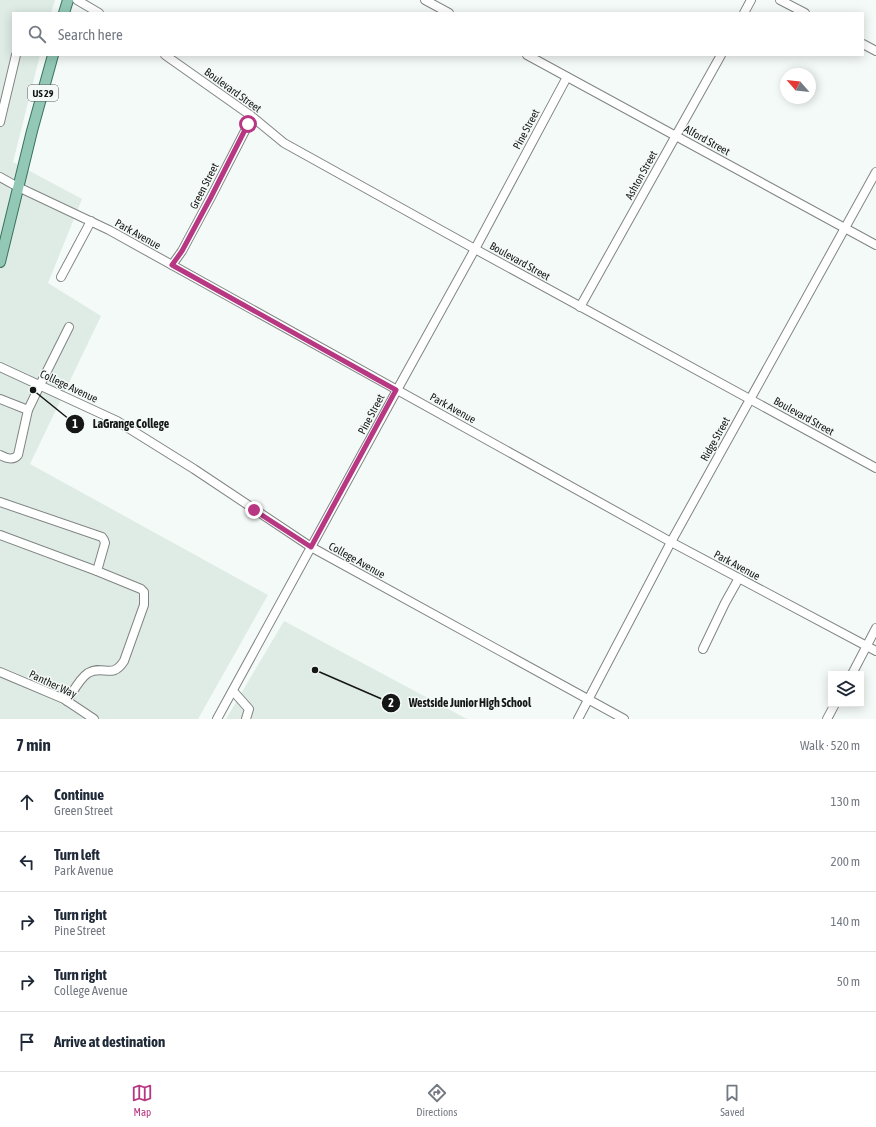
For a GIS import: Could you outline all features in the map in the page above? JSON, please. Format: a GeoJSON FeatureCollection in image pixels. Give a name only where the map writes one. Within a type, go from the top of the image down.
{"type":"FeatureCollection","features":[{"type":"Feature","properties":{"kind":"main road"},"geometry":{"type":"LineString","coordinates":[[64,12],[68,0]]}},
{"type":"Feature","properties":{"kind":"main road","name":"US 29"},"geometry":{"type":"LineString","coordinates":[[0,262],[53,56]]}},
{"type":"Feature","properties":{"kind":"street"},"geometry":{"type":"LineString","coordinates":[[77,0],[97,12]]}},
{"type":"Feature","properties":{"kind":"street"},"geometry":{"type":"LineString","coordinates":[[425,0],[447,12]]}},
{"type":"Feature","properties":{"kind":"street"},"geometry":{"type":"LineString","coordinates":[[745,12],[751,0]]}},
{"type":"Feature","properties":{"kind":"street"},"geometry":{"type":"LineString","coordinates":[[780,0],[803,12]]}},
{"type":"Feature","properties":{"kind":"street"},"geometry":{"type":"LineString","coordinates":[[864,45],[876,51]]}},
{"type":"Feature","properties":{"kind":"street"},"geometry":{"type":"LineString","coordinates":[[0,122],[16,56]]}},
{"type":"Feature","properties":{"kind":"street","name":"Boulevard Street"},"geometry":{"type":"LineString","coordinates":[[166,56],[250,115],[284,143],[876,468]]}},
{"type":"Feature","properties":{"kind":"street","name":"Alford Street"},"geometry":{"type":"LineString","coordinates":[[529,56],[876,245]]}},
{"type":"Feature","properties":{"kind":"street","name":"Ashton Street"},"geometry":{"type":"LineString","coordinates":[[580,306],[720,56]]}},
{"type":"Feature","properties":{"kind":"street","name":"Pine Street"},"geometry":{"type":"LineString","coordinates":[[217,719],[396,390],[475,249],[567,76]]}},
{"type":"Feature","properties":{"kind":"street","name":"Green Street"},"geometry":{"type":"LineString","coordinates":[[172,265],[182,251],[211,197],[248,124],[250,115]]}},
{"type":"Feature","properties":{"kind":"street","name":"Ridge Street"},"geometry":{"type":"LineString","coordinates":[[578,719],[670,542],[876,172]]}},
{"type":"Feature","properties":{"kind":"street","name":"Park Avenue"},"geometry":{"type":"LineString","coordinates":[[0,177],[18,187],[91,220],[670,542],[876,651]]}},
{"type":"Feature","properties":{"kind":"street"},"geometry":{"type":"LineString","coordinates":[[60,277],[91,220]]}},
{"type":"Feature","properties":{"kind":"street"},"geometry":{"type":"LineString","coordinates":[[0,456],[14,459],[18,455],[28,410],[69,327]]}},
{"type":"Feature","properties":{"kind":"street","name":"College Avenue"},"geometry":{"type":"LineString","coordinates":[[0,366],[117,421],[194,469],[311,547],[624,719]]}},
{"type":"Feature","properties":{"kind":"street"},"geometry":{"type":"LineString","coordinates":[[0,399],[28,410]]}},
{"type":"Feature","properties":{"kind":"street"},"geometry":{"type":"LineString","coordinates":[[0,502],[102,538],[105,543],[96,571]]}},
{"type":"Feature","properties":{"kind":"street"},"geometry":{"type":"LineString","coordinates":[[0,535],[96,571],[143,591],[145,595],[144,605],[124,661],[114,671],[99,670],[89,672],[81,680],[67,701]]}},
{"type":"Feature","properties":{"kind":"street"},"geometry":{"type":"LineString","coordinates":[[703,649],[739,578]]}},
{"type":"Feature","properties":{"kind":"street"},"geometry":{"type":"LineString","coordinates":[[854,671],[876,628]]}},
{"type":"Feature","properties":{"kind":"street","name":"Panther Way"},"geometry":{"type":"LineString","coordinates":[[0,672],[67,701],[94,719]]}},
{"type":"Feature","properties":{"kind":"street"},"geometry":{"type":"LineString","coordinates":[[233,691],[249,709],[246,719]]}},
{"type":"Feature","properties":{"kind":"street"},"geometry":{"type":"LineString","coordinates":[[827,719],[833,707]]}},
{"type":"Feature","properties":{"kind":"shaded area"},"geometry":{"type":"Polygon","coordinates":[[[0,0],[55,0],[51,12],[12,12],[12,56],[40,56],[13,162],[82,199],[48,283],[101,316],[30,464],[268,595],[198,719],[0,719],[0,0]]]}},
{"type":"Feature","properties":{"kind":"shaded area"},"geometry":{"type":"Polygon","coordinates":[[[284,621],[467,719],[226,719],[284,621]]]}},
{"type":"Feature","properties":{"kind":"place","name":"LaGrange College"},"geometry":{"type":"Point","coordinates":[33,390]}},
{"type":"Feature","properties":{"kind":"place","name":"Westside Junior High School"},"geometry":{"type":"Point","coordinates":[315,670]}},
{"type":"Feature","properties":{"kind":"route"},"geometry":{"type":"LineString","coordinates":[[248,124],[182,251],[172,265],[396,390],[311,547],[254,510]]}}]}
